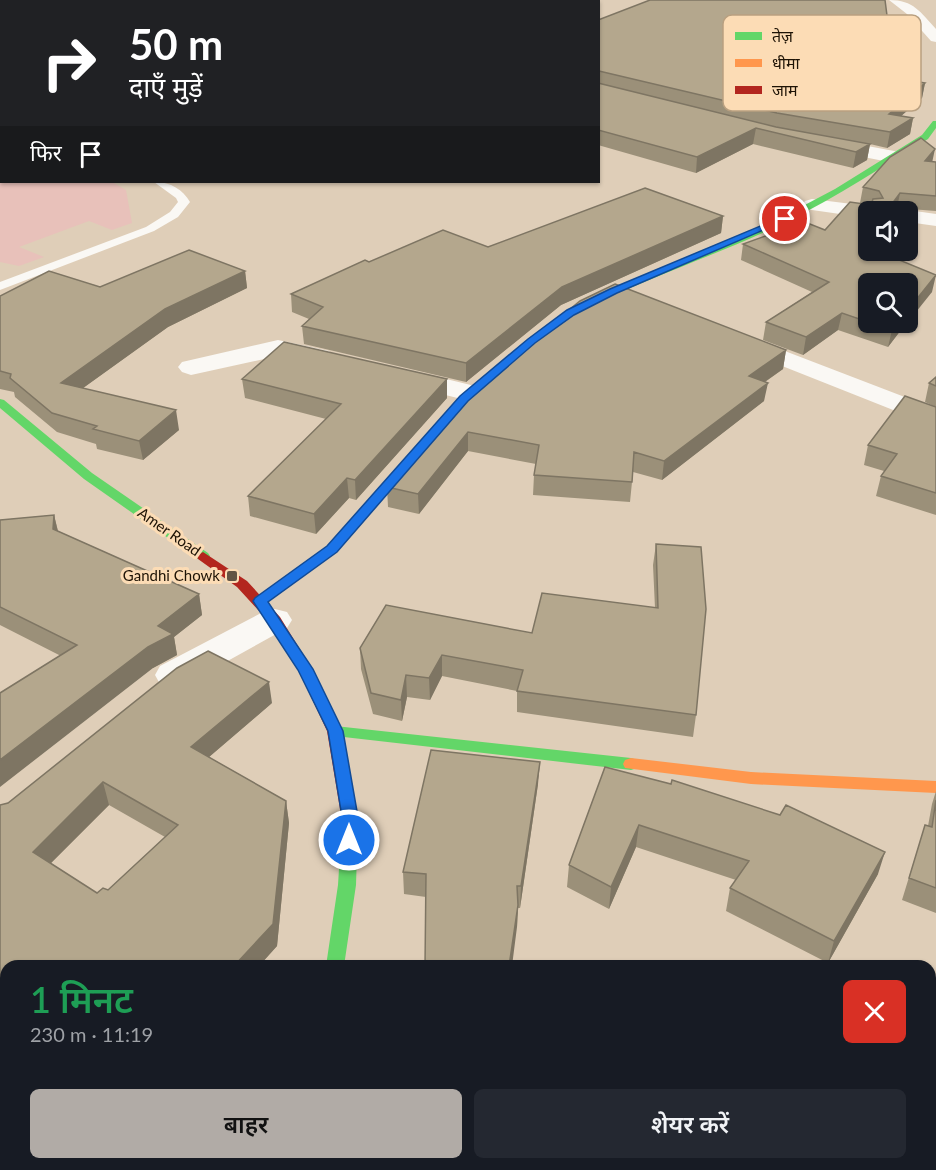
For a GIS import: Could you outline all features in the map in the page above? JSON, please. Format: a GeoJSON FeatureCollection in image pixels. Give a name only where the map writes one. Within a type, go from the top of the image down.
{"type":"FeatureCollection","features":[{"type":"Feature","properties":{"kind":"street"},"geometry":{"type":"LineString","coordinates":[[897,0],[916,15]]}},
{"type":"Feature","properties":{"kind":"street"},"geometry":{"type":"LineString","coordinates":[[912,11],[936,11]]}},
{"type":"Feature","properties":{"kind":"street"},"geometry":{"type":"LineString","coordinates":[[921,20],[934,33]]}},
{"type":"Feature","properties":{"kind":"street"},"geometry":{"type":"LineString","coordinates":[[570,312],[613,291],[785,219],[894,157],[925,137],[936,123]]}},
{"type":"Feature","properties":{"kind":"street"},"geometry":{"type":"LineString","coordinates":[[807,141],[894,157]]}},
{"type":"Feature","properties":{"kind":"street"},"geometry":{"type":"LineString","coordinates":[[812,205],[858,211]]}},
{"type":"Feature","properties":{"kind":"street"},"geometry":{"type":"LineString","coordinates":[[918,217],[936,220]]}},
{"type":"Feature","properties":{"kind":"street"},"geometry":{"type":"LineString","coordinates":[[613,291],[645,304]]}},
{"type":"Feature","properties":{"kind":"street"},"geometry":{"type":"LineString","coordinates":[[719,333],[936,419]]}},
{"type":"Feature","properties":{"kind":"street"},"geometry":{"type":"LineString","coordinates":[[191,367],[278,348],[339,361]]}},
{"type":"Feature","properties":{"kind":"street"},"geometry":{"type":"LineString","coordinates":[[148,694],[267,611],[332,549],[470,393],[514,356]]}},
{"type":"Feature","properties":{"kind":"street"},"geometry":{"type":"LineString","coordinates":[[382,372],[470,393]]}},
{"type":"Feature","properties":{"kind":"street","name":"Amer Road"},"geometry":{"type":"LineString","coordinates":[[0,402],[88,476],[242,584],[267,611],[305,669],[335,731],[350,817],[347,885],[335,960]]}},
{"type":"Feature","properties":{"kind":"street"},"geometry":{"type":"LineString","coordinates":[[335,731],[751,777],[936,787]]}},
{"type":"Feature","properties":{"kind":"lane"},"geometry":{"type":"LineString","coordinates":[[0,286],[150,229],[168,219],[180,210],[184,202],[181,196],[161,183]]}},
{"type":"Feature","properties":{"kind":"shaded area"},"geometry":{"type":"Polygon","coordinates":[[[0,183],[114,183],[126,190],[132,223],[112,230],[89,221],[19,247],[44,257],[19,266],[0,262],[0,183]]]}},
{"type":"Feature","properties":{"kind":"building"},"geometry":{"type":"Polygon","coordinates":[[[650,0],[885,0],[887,15],[723,15],[723,100],[600,71],[600,19],[650,0]]]}},
{"type":"Feature","properties":{"kind":"building"},"geometry":{"type":"Polygon","coordinates":[[[600,83],[776,127],[870,144],[856,152],[756,128],[697,157],[600,131],[600,83]]]}},
{"type":"Feature","properties":{"kind":"building"},"geometry":{"type":"Polygon","coordinates":[[[768,111],[892,111],[889,114],[913,118],[890,132],[768,111]]]}},
{"type":"Feature","properties":{"kind":"building"},"geometry":{"type":"Polygon","coordinates":[[[921,138],[935,149],[925,161],[936,162],[936,196],[900,193],[894,201],[872,201],[883,198],[879,191],[863,187],[890,157],[921,138]]]}},
{"type":"Feature","properties":{"kind":"building"},"geometry":{"type":"Polygon","coordinates":[[[645,188],[723,216],[562,287],[466,363],[302,326],[323,307],[291,294],[365,260],[369,262],[443,230],[488,247],[645,188]]]}},
{"type":"Feature","properties":{"kind":"building"},"geometry":{"type":"Polygon","coordinates":[[[850,202],[858,203],[858,261],[902,261],[936,275],[918,298],[918,273],[858,273],[858,319],[842,313],[806,337],[766,322],[829,282],[743,244],[805,222],[825,230],[850,202]]]}},
{"type":"Feature","properties":{"kind":"building"},"geometry":{"type":"Polygon","coordinates":[[[189,250],[245,271],[165,309],[61,383],[176,410],[139,441],[93,429],[97,426],[52,413],[10,378],[11,374],[0,371],[0,296],[49,271],[100,287],[189,250]]]}},
{"type":"Feature","properties":{"kind":"building"},"geometry":{"type":"Polygon","coordinates":[[[615,284],[786,350],[749,376],[768,383],[664,461],[634,452],[632,482],[534,475],[539,445],[468,432],[418,494],[387,487],[475,388],[580,301],[615,284]]]}},
{"type":"Feature","properties":{"kind":"building"},"geometry":{"type":"Polygon","coordinates":[[[284,342],[447,379],[355,480],[347,478],[314,514],[248,496],[341,404],[242,379],[284,342]]]}},
{"type":"Feature","properties":{"kind":"building"},"geometry":{"type":"Polygon","coordinates":[[[936,377],[936,386],[929,383],[936,377]]]}},
{"type":"Feature","properties":{"kind":"building"},"geometry":{"type":"Polygon","coordinates":[[[905,396],[936,407],[936,493],[881,476],[897,454],[868,445],[905,396]]]}},
{"type":"Feature","properties":{"kind":"building"},"geometry":{"type":"Polygon","coordinates":[[[54,515],[53,529],[199,594],[158,626],[173,634],[148,647],[0,760],[0,693],[77,645],[0,607],[0,520],[54,515]]]}},
{"type":"Feature","properties":{"kind":"building"},"geometry":{"type":"Polygon","coordinates":[[[656,544],[701,547],[706,609],[696,715],[517,691],[523,670],[442,655],[429,678],[406,675],[401,700],[371,693],[360,648],[386,605],[532,633],[542,593],[658,608],[656,544]]]}},
{"type":"Feature","properties":{"kind":"building"},"geometry":{"type":"Polygon","coordinates":[[[208,651],[269,682],[191,747],[286,801],[273,924],[240,960],[0,960],[0,805],[8,803],[177,668],[208,651]],[[103,782],[33,852],[97,893],[103,888],[108,890],[178,825],[103,782]]]}},
{"type":"Feature","properties":{"kind":"building"},"geometry":{"type":"Polygon","coordinates":[[[431,750],[540,762],[521,886],[517,886],[518,905],[510,960],[425,960],[426,874],[403,872],[431,750]]]}},
{"type":"Feature","properties":{"kind":"building"},"geometry":{"type":"Polygon","coordinates":[[[605,767],[671,784],[672,780],[780,815],[786,805],[885,852],[834,941],[730,888],[749,861],[639,825],[611,887],[569,865],[605,767]]]}},
{"type":"Feature","properties":{"kind":"building"},"geometry":{"type":"Polygon","coordinates":[[[936,800],[936,888],[909,878],[925,825],[932,827],[936,800]]]}},
{"type":"Feature","properties":{"kind":"traffic: fast"},"geometry":{"type":"LineString","coordinates":[[581,307],[613,291],[785,219],[838,191],[925,137],[936,123]]}},
{"type":"Feature","properties":{"kind":"traffic: fast"},"geometry":{"type":"LineString","coordinates":[[0,402],[88,476],[203,556]]}},
{"type":"Feature","properties":{"kind":"traffic: fast"},"geometry":{"type":"LineString","coordinates":[[335,731],[631,764]]}},
{"type":"Feature","properties":{"kind":"traffic: fast"},"geometry":{"type":"LineString","coordinates":[[336,960],[347,885],[350,821]]}},
{"type":"Feature","properties":{"kind":"traffic: slow"},"geometry":{"type":"LineString","coordinates":[[260,601],[332,549],[464,399],[503,365]]}},
{"type":"Feature","properties":{"kind":"traffic: slow"},"geometry":{"type":"LineString","coordinates":[[631,764],[751,778],[936,787]]}},
{"type":"Feature","properties":{"kind":"traffic: jam"},"geometry":{"type":"LineString","coordinates":[[203,556],[242,584],[275,620],[305,669],[335,731],[350,821]]}},
{"type":"Feature","properties":{"kind":"place","name":"Gandhi Chowk"},"geometry":{"type":"Point","coordinates":[232,576]}},
{"type":"Feature","properties":{"kind":"route"},"geometry":{"type":"LineString","coordinates":[[349,840],[350,817],[335,731],[305,669],[275,620],[260,601],[332,549],[412,461],[464,399],[570,312],[613,291],[785,219]]}}]}
